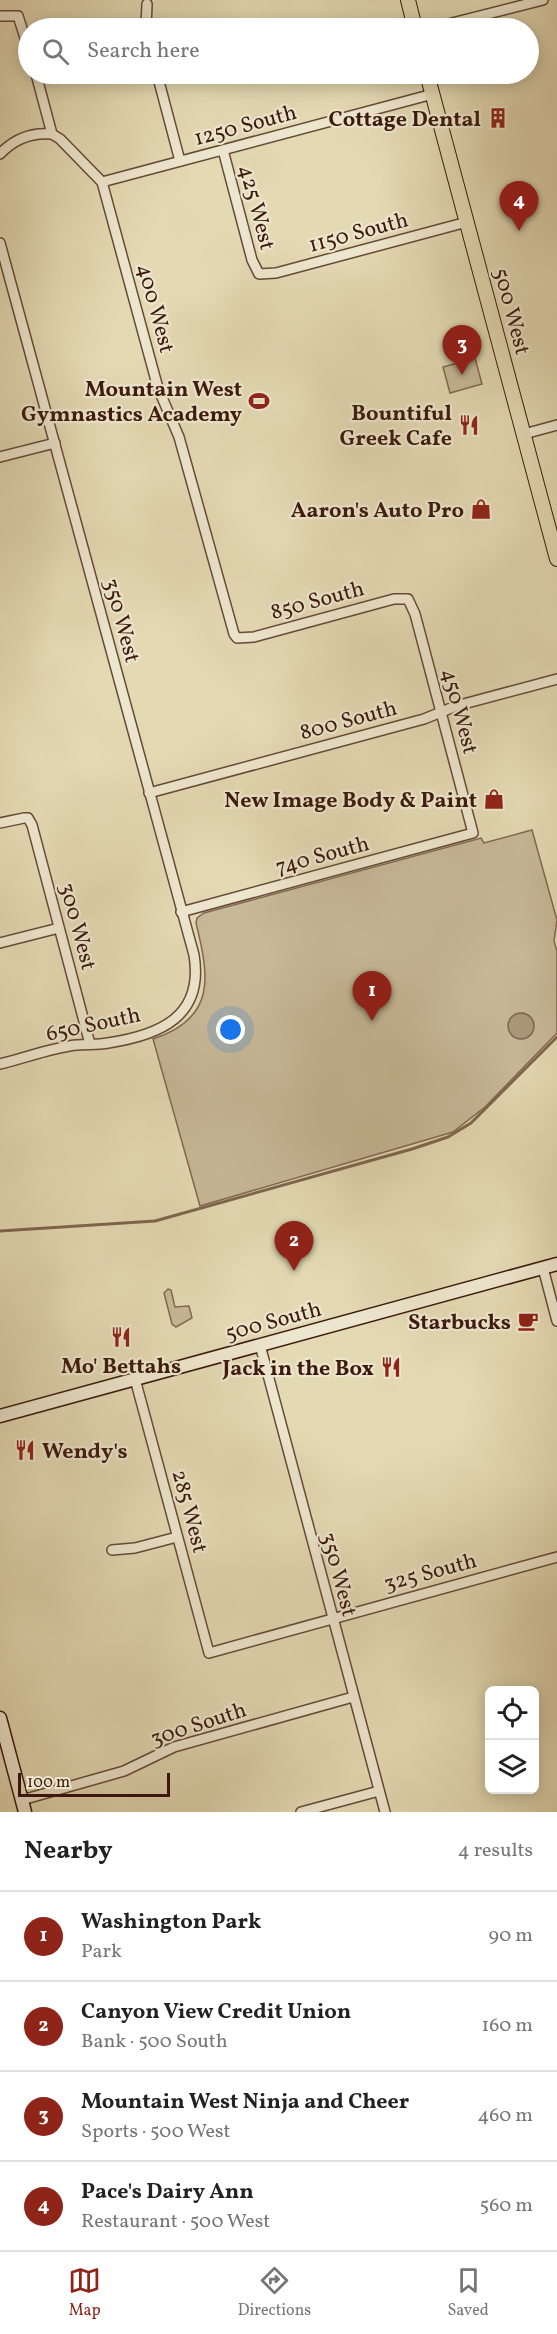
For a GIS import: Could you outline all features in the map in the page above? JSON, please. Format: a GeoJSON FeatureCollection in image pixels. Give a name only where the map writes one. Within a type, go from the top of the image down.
{"type":"FeatureCollection","features":[{"type":"Feature","properties":{"kind":"main road"},"geometry":{"type":"LineString","coordinates":[[408,0],[413,18]]}},
{"type":"Feature","properties":{"kind":"main road","name":"500 West"},"geometry":{"type":"LineString","coordinates":[[430,84],[557,559]]}},
{"type":"Feature","properties":{"kind":"main road","name":"500 South"},"geometry":{"type":"LineString","coordinates":[[0,1416],[557,1264]]}},
{"type":"Feature","properties":{"kind":"main road"},"geometry":{"type":"LineString","coordinates":[[0,1718],[5,1759],[23,1806]]}},
{"type":"Feature","properties":{"kind":"street"},"geometry":{"type":"LineString","coordinates":[[472,18],[543,0]]}},
{"type":"Feature","properties":{"kind":"street"},"geometry":{"type":"LineString","coordinates":[[146,18],[147,4]]}},
{"type":"Feature","properties":{"kind":"street"},"geometry":{"type":"LineString","coordinates":[[0,16],[18,16],[19,18]]}},
{"type":"Feature","properties":{"kind":"street"},"geometry":{"type":"LineString","coordinates":[[0,154],[26,136],[39,133],[52,134],[39,84]]}},
{"type":"Feature","properties":{"kind":"street"},"geometry":{"type":"LineString","coordinates":[[160,84],[180,161]]}},
{"type":"Feature","properties":{"kind":"street","name":"1250 South"},"geometry":{"type":"LineString","coordinates":[[102,182],[433,94]]}},
{"type":"Feature","properties":{"kind":"street","name":"400 West"},"geometry":{"type":"LineString","coordinates":[[52,134],[60,139],[102,182],[158,388],[178,437],[229,624],[237,638]]}},
{"type":"Feature","properties":{"kind":"street","name":"425 West"},"geometry":{"type":"LineString","coordinates":[[223,150],[252,260],[259,274]]}},
{"type":"Feature","properties":{"kind":"street","name":"1150 South"},"geometry":{"type":"LineString","coordinates":[[259,274],[276,273],[467,222]]}},
{"type":"Feature","properties":{"kind":"street","name":"350 West"},"geometry":{"type":"LineString","coordinates":[[0,243],[194,955],[195,988],[186,1008]]}},
{"type":"Feature","properties":{"kind":"street"},"geometry":{"type":"LineString","coordinates":[[524,434],[557,425]]}},
{"type":"Feature","properties":{"kind":"street"},"geometry":{"type":"LineString","coordinates":[[0,457],[55,443]]}},
{"type":"Feature","properties":{"kind":"street","name":"850 South"},"geometry":{"type":"LineString","coordinates":[[237,638],[254,637],[394,599],[408,599]]}},
{"type":"Feature","properties":{"kind":"street","name":"450 West"},"geometry":{"type":"LineString","coordinates":[[408,599],[415,614],[473,833]]}},
{"type":"Feature","properties":{"kind":"street","name":"800 South"},"geometry":{"type":"LineString","coordinates":[[149,793],[424,719],[456,706],[557,679]]}},
{"type":"Feature","properties":{"kind":"street","name":"300 West"},"geometry":{"type":"LineString","coordinates":[[0,822],[28,818],[33,829],[90,1044]]}},
{"type":"Feature","properties":{"kind":"street","name":"740 South"},"geometry":{"type":"LineString","coordinates":[[182,912],[473,833]]}},
{"type":"Feature","properties":{"kind":"street"},"geometry":{"type":"LineString","coordinates":[[0,943],[59,928]]}},
{"type":"Feature","properties":{"kind":"street","name":"650 South"},"geometry":{"type":"LineString","coordinates":[[0,1064],[75,1045],[109,1043],[158,1029],[173,1021],[186,1008]]}},
{"type":"Feature","properties":{"kind":"street"},"geometry":{"type":"LineString","coordinates":[[543,1268],[557,1321]]}},
{"type":"Feature","properties":{"kind":"street","name":"350 West"},"geometry":{"type":"LineString","coordinates":[[260,1345],[385,1812]]}},
{"type":"Feature","properties":{"kind":"street","name":"285 West"},"geometry":{"type":"LineString","coordinates":[[135,1379],[208,1653]]}},
{"type":"Feature","properties":{"kind":"street"},"geometry":{"type":"LineString","coordinates":[[112,1550],[135,1548],[177,1537]]}},
{"type":"Feature","properties":{"kind":"street","name":"325 South"},"geometry":{"type":"LineString","coordinates":[[208,1653],[557,1557]]}},
{"type":"Feature","properties":{"kind":"street","name":"300 South"},"geometry":{"type":"LineString","coordinates":[[23,1806],[124,1771],[161,1752],[181,1745],[353,1697]]}},
{"type":"Feature","properties":{"kind":"street"},"geometry":{"type":"LineString","coordinates":[[301,1812],[379,1791]]}},
{"type":"Feature","properties":{"kind":"shaded area"},"geometry":{"type":"Polygon","coordinates":[[[475,358],[482,384],[450,393],[443,367],[475,358]]]}},
{"type":"Feature","properties":{"kind":"shaded area"},"geometry":{"type":"Polygon","coordinates":[[[532,830],[557,920],[554,941],[557,951],[557,1033],[485,1107],[453,1132],[200,1206],[153,1039],[174,1030],[189,1019],[198,1007],[205,977],[197,918],[204,913],[481,838],[484,843],[532,830]]]}},
{"type":"Feature","properties":{"kind":"shaded area"},"geometry":{"type":"Polygon","coordinates":[[[521,1013],[530,1017],[534,1026],[530,1035],[521,1039],[512,1035],[508,1026],[512,1017],[521,1013]]]}},
{"type":"Feature","properties":{"kind":"shaded area"},"geometry":{"type":"Polygon","coordinates":[[[168,1289],[171,1290],[175,1307],[189,1306],[192,1318],[176,1327],[172,1324],[164,1293],[168,1289]]]}},
{"type":"Feature","properties":{"kind":"waterway"},"geometry":{"type":"LineString","coordinates":[[0,1231],[155,1221],[448,1137],[471,1123],[557,1037]]}},
{"type":"Feature","properties":{"kind":"place","name":"Cottage Dental"},"geometry":{"type":"Point","coordinates":[498,118]}},
{"type":"Feature","properties":{"kind":"place","name":"Pace's Dairy Ann"},"geometry":{"type":"Point","coordinates":[519,231]}},
{"type":"Feature","properties":{"kind":"place","name":"Mountain West Ninja and Cheer"},"geometry":{"type":"Point","coordinates":[462,375]}},
{"type":"Feature","properties":{"kind":"place","name":"Mountain West Gymnastics Academy"},"geometry":{"type":"Point","coordinates":[259,401]}},
{"type":"Feature","properties":{"kind":"place","name":"Bountiful Greek Cafe"},"geometry":{"type":"Point","coordinates":[469,425]}},
{"type":"Feature","properties":{"kind":"place","name":"Aaron's Auto Pro"},"geometry":{"type":"Point","coordinates":[481,509]}},
{"type":"Feature","properties":{"kind":"place","name":"New Image Body & Paint"},"geometry":{"type":"Point","coordinates":[494,799]}},
{"type":"Feature","properties":{"kind":"place","name":"Washington Park"},"geometry":{"type":"Point","coordinates":[372,1021]}},
{"type":"Feature","properties":{"kind":"place","name":"Canyon View Credit Union"},"geometry":{"type":"Point","coordinates":[294,1271]}},
{"type":"Feature","properties":{"kind":"place","name":"Starbucks"},"geometry":{"type":"Point","coordinates":[528,1321]}},
{"type":"Feature","properties":{"kind":"place","name":"Mo' Bettahs"},"geometry":{"type":"Point","coordinates":[121,1337]}},
{"type":"Feature","properties":{"kind":"place","name":"Jack in the Box"},"geometry":{"type":"Point","coordinates":[391,1367]}},
{"type":"Feature","properties":{"kind":"place","name":"Wendy's"},"geometry":{"type":"Point","coordinates":[25,1450]}}]}
